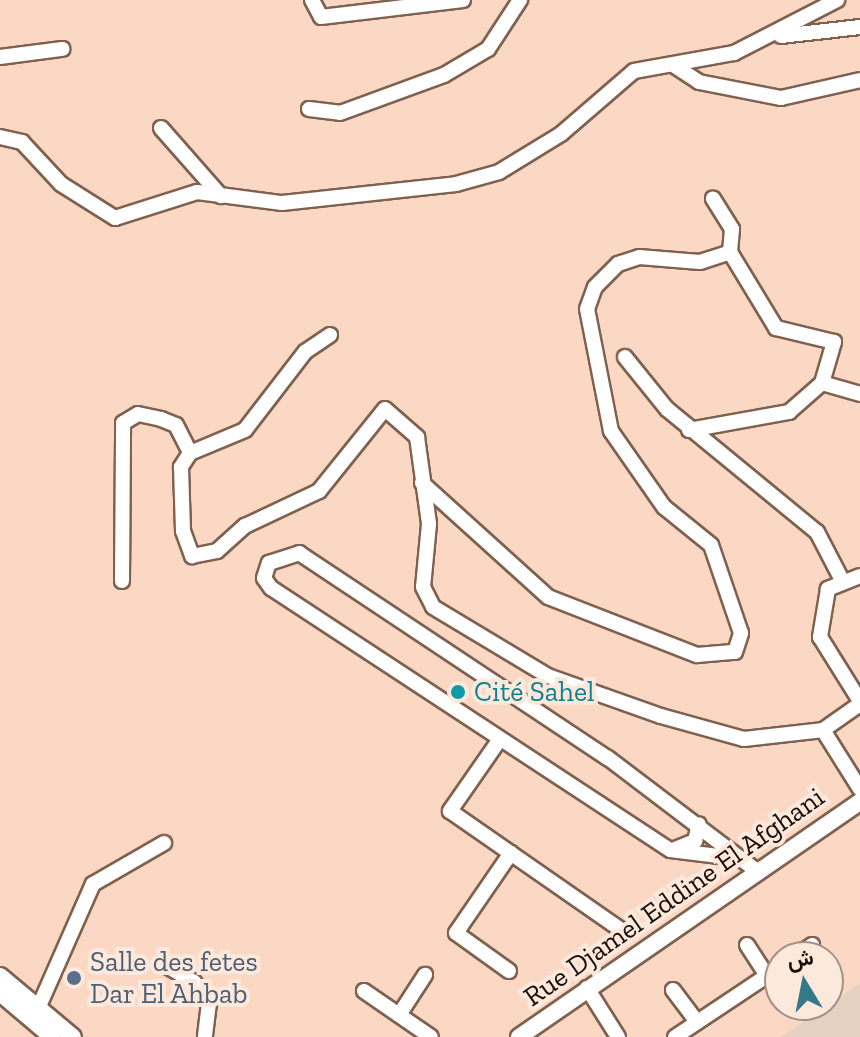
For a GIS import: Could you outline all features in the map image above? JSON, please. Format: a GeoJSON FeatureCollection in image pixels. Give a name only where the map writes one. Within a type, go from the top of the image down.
{"type":"FeatureCollection","features":[{"type":"Feature","properties":{"kind":"main road","name":"Rue Djamel Eddine El Afghani"},"geometry":{"type":"LineString","coordinates":[[519,1037],[754,869],[860,802]]}},
{"type":"Feature","properties":{"kind":"main road"},"geometry":{"type":"LineString","coordinates":[[0,976],[40,1004],[73,1037]]}},
{"type":"Feature","properties":{"kind":"main road"},"geometry":{"type":"LineString","coordinates":[[0,993],[52,1037]]}},
{"type":"Feature","properties":{"kind":"street"},"geometry":{"type":"LineString","coordinates":[[312,0],[321,17],[386,5],[464,3],[473,19]]}},
{"type":"Feature","properties":{"kind":"street"},"geometry":{"type":"LineString","coordinates":[[309,109],[340,113],[444,75],[488,49],[520,0]]}},
{"type":"Feature","properties":{"kind":"street"},"geometry":{"type":"LineString","coordinates":[[0,137],[22,142],[61,184],[115,218],[197,192],[282,203],[456,184],[499,172],[561,134],[615,82],[673,65],[697,65],[767,37],[837,0]]}},
{"type":"Feature","properties":{"kind":"street"},"geometry":{"type":"LineString","coordinates":[[767,37],[860,27]]}},
{"type":"Feature","properties":{"kind":"street"},"geometry":{"type":"LineString","coordinates":[[0,57],[62,49]]}},
{"type":"Feature","properties":{"kind":"street"},"geometry":{"type":"LineString","coordinates":[[673,65],[699,82],[781,98],[860,80]]}},
{"type":"Feature","properties":{"kind":"street"},"geometry":{"type":"LineString","coordinates":[[161,128],[223,197]]}},
{"type":"Feature","properties":{"kind":"street"},"geometry":{"type":"LineString","coordinates":[[689,430],[768,420],[809,399],[822,383],[834,342],[769,322],[730,252],[732,229],[713,198]]}},
{"type":"Feature","properties":{"kind":"street"},"geometry":{"type":"LineString","coordinates":[[422,483],[548,597],[697,655],[735,652],[741,633],[711,545],[664,507],[611,431],[587,309],[595,287],[618,264],[639,257],[700,262],[730,252]]}},
{"type":"Feature","properties":{"kind":"street"},"geometry":{"type":"LineString","coordinates":[[330,335],[305,352],[245,430],[190,453],[181,467],[183,531],[192,556],[217,551],[245,526],[319,491],[385,409],[417,437],[430,533],[426,599],[513,658],[713,733],[774,740],[823,730],[860,703],[820,637],[821,602],[842,580],[860,576]]}},
{"type":"Feature","properties":{"kind":"street"},"geometry":{"type":"LineString","coordinates":[[625,357],[689,430],[817,532],[842,580]]}},
{"type":"Feature","properties":{"kind":"street"},"geometry":{"type":"LineString","coordinates":[[822,383],[860,394]]}},
{"type":"Feature","properties":{"kind":"street"},"geometry":{"type":"LineString","coordinates":[[122,581],[123,423],[138,414],[176,425],[190,453]]}},
{"type":"Feature","properties":{"kind":"street"},"geometry":{"type":"LineString","coordinates":[[735,858],[670,850],[271,588],[264,578],[269,563],[299,553],[699,824],[735,858],[754,869]]}},
{"type":"Feature","properties":{"kind":"street"},"geometry":{"type":"LineString","coordinates":[[823,730],[860,789]]}},
{"type":"Feature","properties":{"kind":"street"},"geometry":{"type":"LineString","coordinates":[[500,739],[450,811],[624,932]]}},
{"type":"Feature","properties":{"kind":"street"},"geometry":{"type":"LineString","coordinates":[[670,850],[695,841],[699,824]]}},
{"type":"Feature","properties":{"kind":"street"},"geometry":{"type":"LineString","coordinates":[[40,1004],[93,884],[164,843]]}},
{"type":"Feature","properties":{"kind":"street"},"geometry":{"type":"LineString","coordinates":[[509,971],[456,933],[511,853]]}},
{"type":"Feature","properties":{"kind":"street"},"geometry":{"type":"LineString","coordinates":[[747,945],[764,971]]}},
{"type":"Feature","properties":{"kind":"street"},"geometry":{"type":"LineString","coordinates":[[163,964],[194,982],[209,1003],[205,1037]]}},
{"type":"Feature","properties":{"kind":"street"},"geometry":{"type":"LineString","coordinates":[[399,1015],[425,975]]}},
{"type":"Feature","properties":{"kind":"street"},"geometry":{"type":"LineString","coordinates":[[675,1037],[764,978]]}},
{"type":"Feature","properties":{"kind":"street"},"geometry":{"type":"LineString","coordinates":[[587,988],[618,1037]]}},
{"type":"Feature","properties":{"kind":"street"},"geometry":{"type":"LineString","coordinates":[[673,990],[697,1022]]}},
{"type":"Feature","properties":{"kind":"street"},"geometry":{"type":"LineString","coordinates":[[364,991],[431,1037]]}},
{"type":"Feature","properties":{"kind":"shaded area"},"geometry":{"type":"Polygon","coordinates":[[[860,983],[860,1037],[780,1037],[804,1021],[844,1021],[844,994],[860,983]]]}},
{"type":"Feature","properties":{"kind":"place","name":"Cité Sahel"},"geometry":{"type":"Point","coordinates":[458,692]}},
{"type":"Feature","properties":{"kind":"place","name":"Salle des fetes Dar El Ahbab"},"geometry":{"type":"Point","coordinates":[74,978]}}]}
